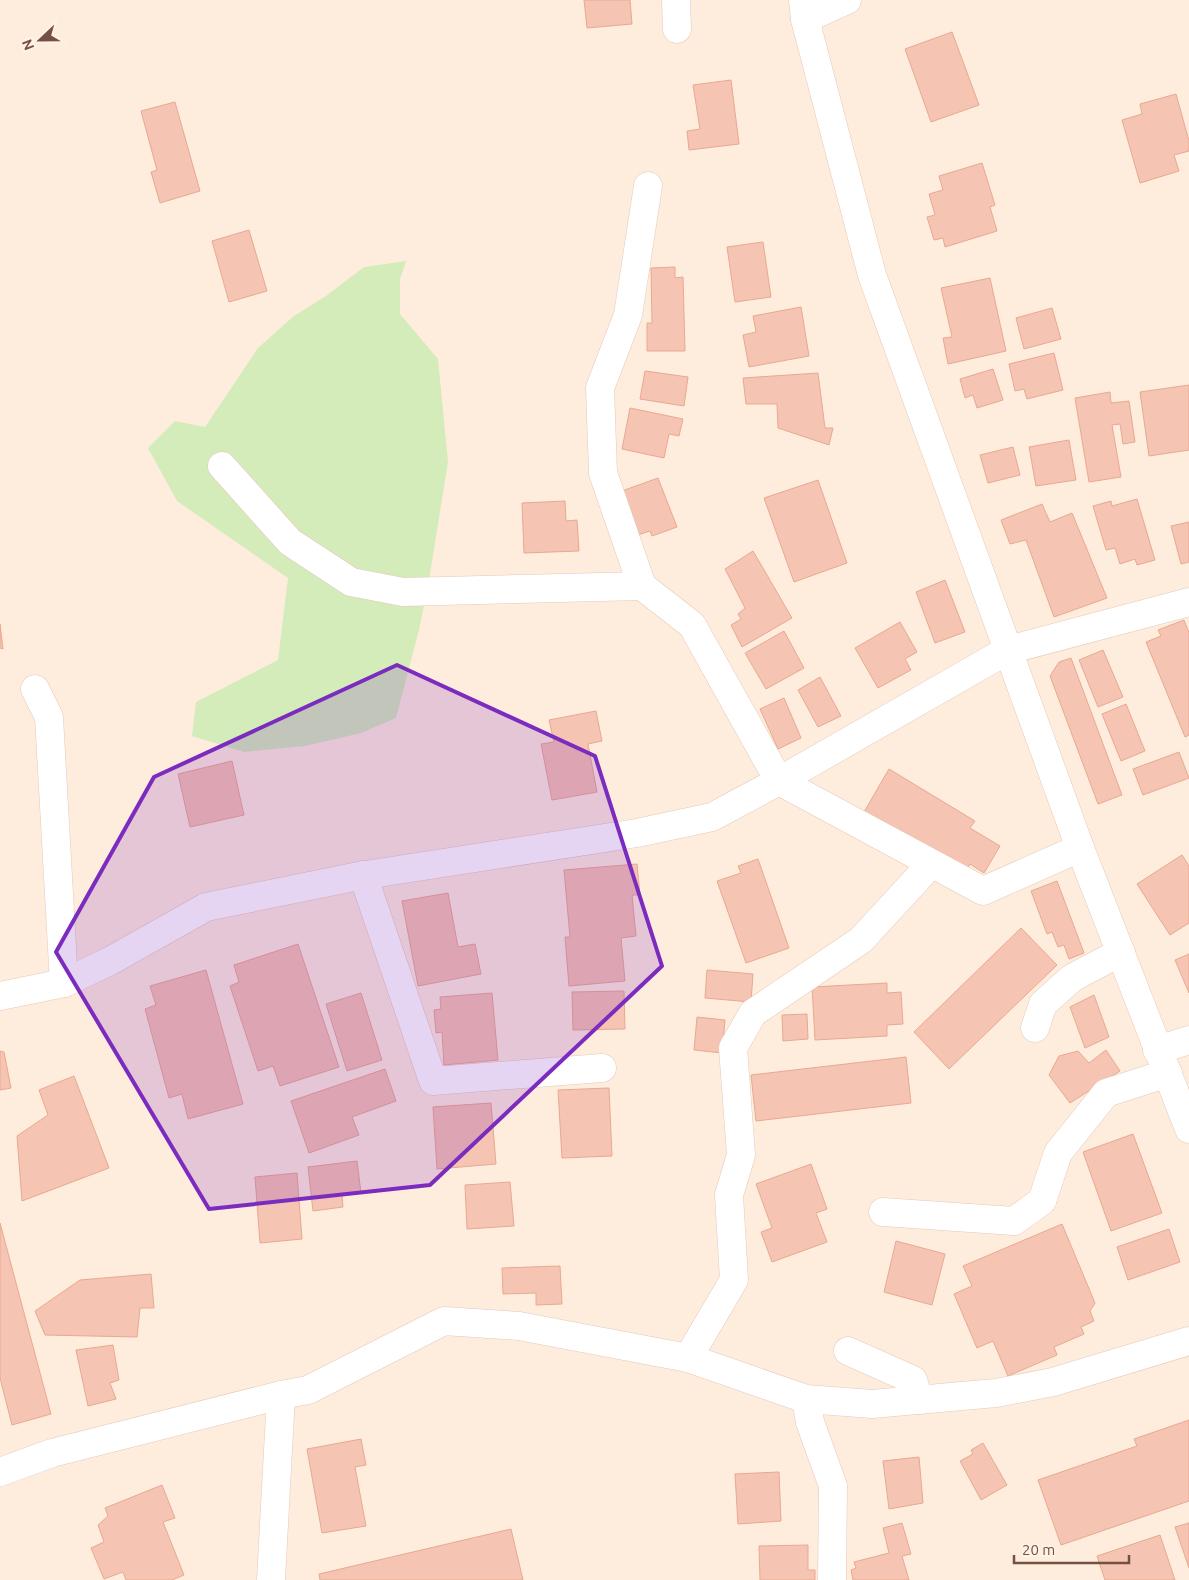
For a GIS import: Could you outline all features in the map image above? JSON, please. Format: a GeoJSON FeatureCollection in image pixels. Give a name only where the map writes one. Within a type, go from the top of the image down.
{"type":"FeatureCollection","features":[{"type":"Feature","properties":{"kind":"street"},"geometry":{"type":"LineString","coordinates":[[676,0],[677,29]]}},
{"type":"Feature","properties":{"kind":"street"},"geometry":{"type":"LineString","coordinates":[[847,0],[804,10],[872,275],[1080,848],[1189,1129]]}},
{"type":"Feature","properties":{"kind":"street"},"geometry":{"type":"LineString","coordinates":[[648,186],[628,315],[600,388],[603,474],[642,586],[692,625],[779,781],[983,891],[1080,848]]}},
{"type":"Feature","properties":{"kind":"street"},"geometry":{"type":"LineString","coordinates":[[222,466],[290,542],[351,582],[403,592],[642,586]]}},
{"type":"Feature","properties":{"kind":"street"},"geometry":{"type":"LineString","coordinates":[[0,996],[64,983],[110,961],[206,907],[364,875],[638,833],[712,818],[1008,650],[1189,602]]}},
{"type":"Feature","properties":{"kind":"street"},"geometry":{"type":"LineString","coordinates":[[35,689],[49,717],[64,983]]}},
{"type":"Feature","properties":{"kind":"street"},"geometry":{"type":"LineString","coordinates":[[688,1358],[734,1280],[729,1195],[740,1155],[733,1048],[753,1014],[861,940],[932,864]]}},
{"type":"Feature","properties":{"kind":"street"},"geometry":{"type":"LineString","coordinates":[[364,875],[433,1080],[602,1068]]}},
{"type":"Feature","properties":{"kind":"street"},"geometry":{"type":"LineString","coordinates":[[1035,1028],[1043,1004],[1072,978],[1121,952]]}},
{"type":"Feature","properties":{"kind":"street"},"geometry":{"type":"LineString","coordinates":[[883,1212],[1014,1221],[1042,1201],[1058,1153],[1106,1093],[1163,1062],[1189,1040]]}},
{"type":"Feature","properties":{"kind":"street"},"geometry":{"type":"LineString","coordinates":[[0,1472],[52,1453],[281,1395],[308,1390],[444,1321],[519,1326],[688,1358],[806,1399],[872,1404],[996,1393],[1053,1382],[1189,1342]]}},
{"type":"Feature","properties":{"kind":"street"},"geometry":{"type":"LineString","coordinates":[[848,1351],[913,1380],[919,1400]]}},
{"type":"Feature","properties":{"kind":"street"},"geometry":{"type":"LineString","coordinates":[[271,1580],[281,1395]]}},
{"type":"Feature","properties":{"kind":"street"},"geometry":{"type":"LineString","coordinates":[[806,1399],[810,1422],[833,1486],[832,1580]]}},
{"type":"Feature","properties":{"kind":"highlighted area"},"geometry":{"type":"Polygon","coordinates":[[[397,665],[595,756],[662,966],[430,1185],[209,1209],[56,952],[154,777],[397,665]]]}},
{"type":"Feature","properties":{"kind":"green space"},"geometry":{"type":"Polygon","coordinates":[[[406,261],[400,279],[400,314],[438,359],[448,462],[419,630],[396,718],[361,733],[305,746],[244,752],[192,736],[196,702],[278,660],[288,578],[177,501],[148,448],[175,421],[205,427],[258,348],[294,316],[326,296],[364,267],[406,261]]]}},
{"type":"Feature","properties":{"kind":"building"},"geometry":{"type":"Polygon","coordinates":[[[584,0],[630,0],[632,24],[587,28],[584,0]]]}},
{"type":"Feature","properties":{"kind":"building"},"geometry":{"type":"Polygon","coordinates":[[[952,32],[979,105],[931,122],[905,49],[952,32]]]}},
{"type":"Feature","properties":{"kind":"building"},"geometry":{"type":"Polygon","coordinates":[[[731,80],[739,144],[689,150],[687,131],[700,129],[693,85],[731,80]]]}},
{"type":"Feature","properties":{"kind":"building"},"geometry":{"type":"Polygon","coordinates":[[[1176,94],[1189,141],[1189,151],[1174,155],[1179,171],[1140,183],[1122,120],[1142,114],[1140,104],[1176,94]]]}},
{"type":"Feature","properties":{"kind":"building"},"geometry":{"type":"Polygon","coordinates":[[[175,102],[200,191],[160,203],[151,172],[157,170],[141,111],[175,102]]]}},
{"type":"Feature","properties":{"kind":"building"},"geometry":{"type":"Polygon","coordinates":[[[982,163],[995,205],[990,207],[997,231],[945,247],[943,238],[934,240],[927,217],[935,215],[929,194],[943,190],[939,176],[982,163]]]}},
{"type":"Feature","properties":{"kind":"building"},"geometry":{"type":"Polygon","coordinates":[[[249,230],[267,291],[229,302],[212,241],[249,230]]]}},
{"type":"Feature","properties":{"kind":"building"},"geometry":{"type":"Polygon","coordinates":[[[763,242],[771,297],[735,302],[727,247],[763,242]]]}},
{"type":"Feature","properties":{"kind":"building"},"geometry":{"type":"Polygon","coordinates":[[[675,267],[675,278],[683,277],[685,351],[647,351],[647,323],[652,323],[651,268],[675,267]]]}},
{"type":"Feature","properties":{"kind":"building"},"geometry":{"type":"Polygon","coordinates":[[[990,278],[1006,351],[948,364],[943,338],[952,337],[941,288],[990,278]]]}},
{"type":"Feature","properties":{"kind":"building"},"geometry":{"type":"Polygon","coordinates":[[[801,307],[809,356],[749,367],[743,335],[756,332],[753,316],[801,307]]]}},
{"type":"Feature","properties":{"kind":"building"},"geometry":{"type":"Polygon","coordinates":[[[1052,308],[1061,339],[1024,349],[1016,318],[1052,308]]]}},
{"type":"Feature","properties":{"kind":"building"},"geometry":{"type":"Polygon","coordinates":[[[1054,353],[1063,390],[1027,399],[1024,389],[1015,391],[1009,364],[1054,353]]]}},
{"type":"Feature","properties":{"kind":"building"},"geometry":{"type":"Polygon","coordinates":[[[993,369],[1003,400],[977,408],[973,395],[965,398],[960,379],[993,369]]]}},
{"type":"Feature","properties":{"kind":"building"},"geometry":{"type":"Polygon","coordinates":[[[645,371],[688,377],[684,406],[640,399],[645,371]]]}},
{"type":"Feature","properties":{"kind":"building"},"geometry":{"type":"Polygon","coordinates":[[[818,373],[825,428],[833,428],[829,445],[778,428],[777,404],[746,404],[743,378],[818,373]]]}},
{"type":"Feature","properties":{"kind":"building"},"geometry":{"type":"Polygon","coordinates":[[[1189,385],[1189,450],[1149,456],[1140,392],[1189,385]]]}},
{"type":"Feature","properties":{"kind":"building"},"geometry":{"type":"Polygon","coordinates":[[[1110,392],[1111,403],[1129,401],[1135,442],[1123,444],[1120,424],[1112,425],[1121,477],[1089,482],[1075,398],[1110,392]]]}},
{"type":"Feature","properties":{"kind":"building"},"geometry":{"type":"Polygon","coordinates":[[[630,408],[683,419],[679,436],[669,434],[664,458],[622,449],[630,408]]]}},
{"type":"Feature","properties":{"kind":"building"},"geometry":{"type":"Polygon","coordinates":[[[1069,440],[1076,480],[1036,486],[1029,447],[1069,440]]]}},
{"type":"Feature","properties":{"kind":"building"},"geometry":{"type":"Polygon","coordinates":[[[1013,447],[1020,475],[988,483],[980,455],[1013,447]]]}},
{"type":"Feature","properties":{"kind":"building"},"geometry":{"type":"Polygon","coordinates":[[[658,478],[677,527],[652,536],[650,531],[638,535],[622,491],[658,478]]]}},
{"type":"Feature","properties":{"kind":"building"},"geometry":{"type":"Polygon","coordinates":[[[818,480],[847,563],[794,582],[764,498],[818,480]]]}},
{"type":"Feature","properties":{"kind":"building"},"geometry":{"type":"Polygon","coordinates":[[[1137,499],[1155,560],[1137,565],[1135,559],[1120,564],[1115,548],[1106,550],[1093,506],[1111,501],[1112,506],[1137,499]]]}},
{"type":"Feature","properties":{"kind":"building"},"geometry":{"type":"Polygon","coordinates":[[[565,501],[566,521],[577,520],[579,551],[524,553],[522,503],[565,501]]]}},
{"type":"Feature","properties":{"kind":"building"},"geometry":{"type":"Polygon","coordinates":[[[1042,504],[1050,522],[1072,513],[1107,598],[1054,617],[1026,540],[1010,544],[1001,520],[1042,504]]]}},
{"type":"Feature","properties":{"kind":"building"},"geometry":{"type":"Polygon","coordinates":[[[1189,522],[1189,562],[1181,564],[1171,526],[1189,522]]]}},
{"type":"Feature","properties":{"kind":"building"},"geometry":{"type":"Polygon","coordinates":[[[753,551],[792,618],[742,647],[731,625],[741,619],[738,614],[745,608],[725,569],[753,551]]]}},
{"type":"Feature","properties":{"kind":"building"},"geometry":{"type":"Polygon","coordinates":[[[945,580],[965,632],[935,643],[916,592],[945,580]]]}},
{"type":"Feature","properties":{"kind":"building"},"geometry":{"type":"Polygon","coordinates":[[[1184,620],[1189,633],[1189,735],[1185,737],[1146,642],[1161,636],[1158,630],[1184,620]]]}},
{"type":"Feature","properties":{"kind":"building"},"geometry":{"type":"Polygon","coordinates":[[[900,622],[917,652],[905,659],[911,670],[878,688],[855,648],[900,622]]]}},
{"type":"Feature","properties":{"kind":"building"},"geometry":{"type":"Polygon","coordinates":[[[0,624],[3,649],[0,648],[0,624]]]}},
{"type":"Feature","properties":{"kind":"building"},"geometry":{"type":"Polygon","coordinates":[[[784,631],[804,668],[766,689],[745,653],[784,631]]]}},
{"type":"Feature","properties":{"kind":"building"},"geometry":{"type":"Polygon","coordinates":[[[1103,650],[1123,697],[1098,707],[1079,660],[1103,650]]]}},
{"type":"Feature","properties":{"kind":"building"},"geometry":{"type":"Polygon","coordinates":[[[1071,658],[1122,795],[1098,804],[1050,676],[1059,662],[1071,658]]]}},
{"type":"Feature","properties":{"kind":"building"},"geometry":{"type":"Polygon","coordinates":[[[820,677],[841,716],[818,727],[798,690],[820,677]]]}},
{"type":"Feature","properties":{"kind":"building"},"geometry":{"type":"Polygon","coordinates":[[[784,698],[801,738],[778,749],[760,709],[784,698]]]}},
{"type":"Feature","properties":{"kind":"building"},"geometry":{"type":"Polygon","coordinates":[[[1126,704],[1145,751],[1121,761],[1102,714],[1126,704]]]}},
{"type":"Feature","properties":{"kind":"building"},"geometry":{"type":"Polygon","coordinates":[[[596,711],[602,741],[588,744],[597,792],[552,800],[541,744],[554,742],[549,720],[596,711]]]}},
{"type":"Feature","properties":{"kind":"building"},"geometry":{"type":"Polygon","coordinates":[[[1179,752],[1189,778],[1143,795],[1133,769],[1179,752]]]}},
{"type":"Feature","properties":{"kind":"building"},"geometry":{"type":"Polygon","coordinates":[[[232,761],[244,815],[190,827],[178,774],[232,761]]]}},
{"type":"Feature","properties":{"kind":"building"},"geometry":{"type":"Polygon","coordinates":[[[889,769],[975,821],[970,828],[1000,846],[984,873],[970,864],[965,872],[864,812],[889,769]]]}},
{"type":"Feature","properties":{"kind":"building"},"geometry":{"type":"Polygon","coordinates":[[[1182,855],[1189,866],[1189,923],[1170,935],[1137,884],[1182,855]]]}},
{"type":"Feature","properties":{"kind":"building"},"geometry":{"type":"Polygon","coordinates":[[[758,859],[789,948],[746,963],[717,881],[741,873],[738,866],[758,859]]]}},
{"type":"Feature","properties":{"kind":"building"},"geometry":{"type":"Polygon","coordinates":[[[637,864],[640,895],[632,895],[636,936],[621,938],[625,981],[569,986],[565,937],[570,937],[564,870],[637,864]]]}},
{"type":"Feature","properties":{"kind":"building"},"geometry":{"type":"Polygon","coordinates":[[[1057,881],[1084,953],[1069,959],[1064,945],[1058,947],[1052,932],[1047,934],[1031,891],[1057,881]]]}},
{"type":"Feature","properties":{"kind":"building"},"geometry":{"type":"Polygon","coordinates":[[[448,893],[458,947],[475,944],[481,974],[418,986],[402,901],[448,893]]]}},
{"type":"Feature","properties":{"kind":"building"},"geometry":{"type":"Polygon","coordinates":[[[1021,928],[1057,965],[949,1069],[914,1032],[1021,928]]]}},
{"type":"Feature","properties":{"kind":"building"},"geometry":{"type":"Polygon","coordinates":[[[298,944],[339,1067],[280,1086],[273,1066],[258,1071],[230,986],[239,982],[234,965],[298,944]]]}},
{"type":"Feature","properties":{"kind":"building"},"geometry":{"type":"Polygon","coordinates":[[[1189,954],[1189,993],[1175,960],[1189,954]]]}},
{"type":"Feature","properties":{"kind":"building"},"geometry":{"type":"Polygon","coordinates":[[[206,970],[243,1104],[188,1119],[182,1094],[169,1098],[145,1009],[156,1005],[150,986],[206,970]]]}},
{"type":"Feature","properties":{"kind":"building"},"geometry":{"type":"Polygon","coordinates":[[[707,970],[753,974],[751,1002],[705,998],[707,970]]]}},
{"type":"Feature","properties":{"kind":"building"},"geometry":{"type":"Polygon","coordinates":[[[887,983],[887,993],[901,992],[903,1024],[887,1025],[887,1036],[815,1040],[812,987],[887,983]]]}},
{"type":"Feature","properties":{"kind":"building"},"geometry":{"type":"Polygon","coordinates":[[[624,991],[625,1029],[573,1030],[572,992],[624,991]]]}},
{"type":"Feature","properties":{"kind":"building"},"geometry":{"type":"Polygon","coordinates":[[[361,993],[382,1060],[347,1071],[326,1004],[361,993]]]}},
{"type":"Feature","properties":{"kind":"building"},"geometry":{"type":"Polygon","coordinates":[[[492,993],[498,1060],[444,1065],[442,1032],[436,1033],[434,1010],[441,1009],[440,997],[492,993]]]}},
{"type":"Feature","properties":{"kind":"building"},"geometry":{"type":"Polygon","coordinates":[[[1094,995],[1109,1037],[1085,1048],[1070,1007],[1094,995]]]}},
{"type":"Feature","properties":{"kind":"building"},"geometry":{"type":"Polygon","coordinates":[[[807,1014],[808,1039],[783,1041],[782,1015],[807,1014]]]}},
{"type":"Feature","properties":{"kind":"building"},"geometry":{"type":"Polygon","coordinates":[[[697,1017],[725,1020],[722,1053],[694,1050],[697,1017]]]}},
{"type":"Feature","properties":{"kind":"building"},"geometry":{"type":"Polygon","coordinates":[[[1106,1050],[1120,1071],[1070,1103],[1049,1075],[1059,1056],[1078,1051],[1089,1063],[1106,1050]]]}},
{"type":"Feature","properties":{"kind":"building"},"geometry":{"type":"Polygon","coordinates":[[[0,1051],[4,1052],[11,1088],[0,1090],[0,1051]]]}},
{"type":"Feature","properties":{"kind":"building"},"geometry":{"type":"Polygon","coordinates":[[[906,1057],[911,1103],[756,1121],[751,1075],[906,1057]]]}},
{"type":"Feature","properties":{"kind":"building"},"geometry":{"type":"Polygon","coordinates":[[[385,1069],[396,1101],[352,1117],[359,1135],[309,1153],[291,1101],[385,1069]]]}},
{"type":"Feature","properties":{"kind":"building"},"geometry":{"type":"Polygon","coordinates":[[[74,1076],[109,1168],[22,1201],[17,1136],[48,1115],[39,1090],[74,1076]]]}},
{"type":"Feature","properties":{"kind":"building"},"geometry":{"type":"Polygon","coordinates":[[[609,1088],[612,1156],[562,1158],[558,1090],[609,1088]]]}},
{"type":"Feature","properties":{"kind":"building"},"geometry":{"type":"Polygon","coordinates":[[[491,1103],[496,1164],[437,1169],[433,1107],[491,1103]]]}},
{"type":"Feature","properties":{"kind":"building"},"geometry":{"type":"Polygon","coordinates":[[[1133,1134],[1162,1213],[1111,1231],[1083,1152],[1133,1134]]]}},
{"type":"Feature","properties":{"kind":"building"},"geometry":{"type":"Polygon","coordinates":[[[357,1161],[361,1193],[342,1196],[343,1207],[313,1211],[308,1167],[357,1161]]]}},
{"type":"Feature","properties":{"kind":"building"},"geometry":{"type":"Polygon","coordinates":[[[811,1164],[827,1209],[816,1213],[827,1242],[772,1262],[761,1232],[772,1228],[756,1184],[811,1164]]]}},
{"type":"Feature","properties":{"kind":"building"},"geometry":{"type":"Polygon","coordinates":[[[297,1173],[302,1239],[260,1243],[255,1177],[297,1173]]]}},
{"type":"Feature","properties":{"kind":"building"},"geometry":{"type":"Polygon","coordinates":[[[510,1182],[514,1226],[467,1229],[465,1185],[510,1182]]]}},
{"type":"Feature","properties":{"kind":"building"},"geometry":{"type":"Polygon","coordinates":[[[0,1223],[51,1414],[12,1425],[0,1378],[0,1223]]]}},
{"type":"Feature","properties":{"kind":"building"},"geometry":{"type":"Polygon","coordinates":[[[1062,1224],[1095,1303],[1090,1311],[1094,1321],[1081,1327],[1084,1334],[1054,1347],[1057,1355],[1008,1376],[993,1341],[977,1348],[954,1294],[972,1286],[963,1266],[1062,1224]]]}},
{"type":"Feature","properties":{"kind":"building"},"geometry":{"type":"Polygon","coordinates":[[[1169,1229],[1180,1262],[1128,1280],[1117,1247],[1169,1229]]]}},
{"type":"Feature","properties":{"kind":"building"},"geometry":{"type":"Polygon","coordinates":[[[896,1241],[945,1254],[932,1305],[884,1292],[896,1241]]]}},
{"type":"Feature","properties":{"kind":"building"},"geometry":{"type":"Polygon","coordinates":[[[560,1266],[562,1304],[536,1305],[536,1293],[503,1294],[502,1268],[560,1266]]]}},
{"type":"Feature","properties":{"kind":"building"},"geometry":{"type":"Polygon","coordinates":[[[151,1274],[154,1308],[140,1308],[137,1337],[45,1335],[35,1311],[80,1280],[151,1274]]]}},
{"type":"Feature","properties":{"kind":"building"},"geometry":{"type":"Polygon","coordinates":[[[113,1345],[119,1380],[110,1383],[116,1399],[88,1406],[76,1350],[113,1345]]]}},
{"type":"Feature","properties":{"kind":"building"},"geometry":{"type":"Polygon","coordinates":[[[1189,1420],[1189,1501],[1061,1545],[1038,1480],[1137,1446],[1134,1439],[1189,1420]]]}},
{"type":"Feature","properties":{"kind":"building"},"geometry":{"type":"Polygon","coordinates":[[[361,1439],[366,1465],[355,1467],[366,1526],[322,1533],[307,1449],[361,1439]]]}},
{"type":"Feature","properties":{"kind":"building"},"geometry":{"type":"Polygon","coordinates":[[[983,1443],[1007,1485],[981,1500],[960,1461],[973,1454],[971,1450],[983,1443]]]}},
{"type":"Feature","properties":{"kind":"building"},"geometry":{"type":"Polygon","coordinates":[[[919,1457],[923,1503],[889,1509],[883,1461],[919,1457]]]}},
{"type":"Feature","properties":{"kind":"building"},"geometry":{"type":"Polygon","coordinates":[[[779,1472],[781,1521],[738,1524],[735,1474],[779,1472]]]}},
{"type":"Feature","properties":{"kind":"building"},"geometry":{"type":"Polygon","coordinates":[[[162,1485],[175,1518],[163,1522],[184,1575],[172,1580],[126,1580],[123,1572],[104,1579],[91,1548],[104,1542],[98,1525],[108,1516],[105,1508],[162,1485]]]}},
{"type":"Feature","properties":{"kind":"building"},"geometry":{"type":"Polygon","coordinates":[[[902,1523],[911,1554],[902,1556],[909,1580],[853,1580],[851,1570],[856,1568],[854,1562],[889,1553],[883,1528],[902,1523]]]}},
{"type":"Feature","properties":{"kind":"building"},"geometry":{"type":"Polygon","coordinates":[[[1189,1523],[1189,1568],[1175,1527],[1189,1523]]]}},
{"type":"Feature","properties":{"kind":"building"},"geometry":{"type":"Polygon","coordinates":[[[511,1529],[523,1580],[320,1580],[319,1574],[511,1529]]]}},
{"type":"Feature","properties":{"kind":"building"},"geometry":{"type":"Polygon","coordinates":[[[1160,1535],[1175,1580],[1105,1580],[1097,1556],[1160,1535]]]}},
{"type":"Feature","properties":{"kind":"building"},"geometry":{"type":"Polygon","coordinates":[[[808,1545],[808,1570],[815,1570],[815,1580],[760,1580],[759,1546],[808,1545]]]}}]}
